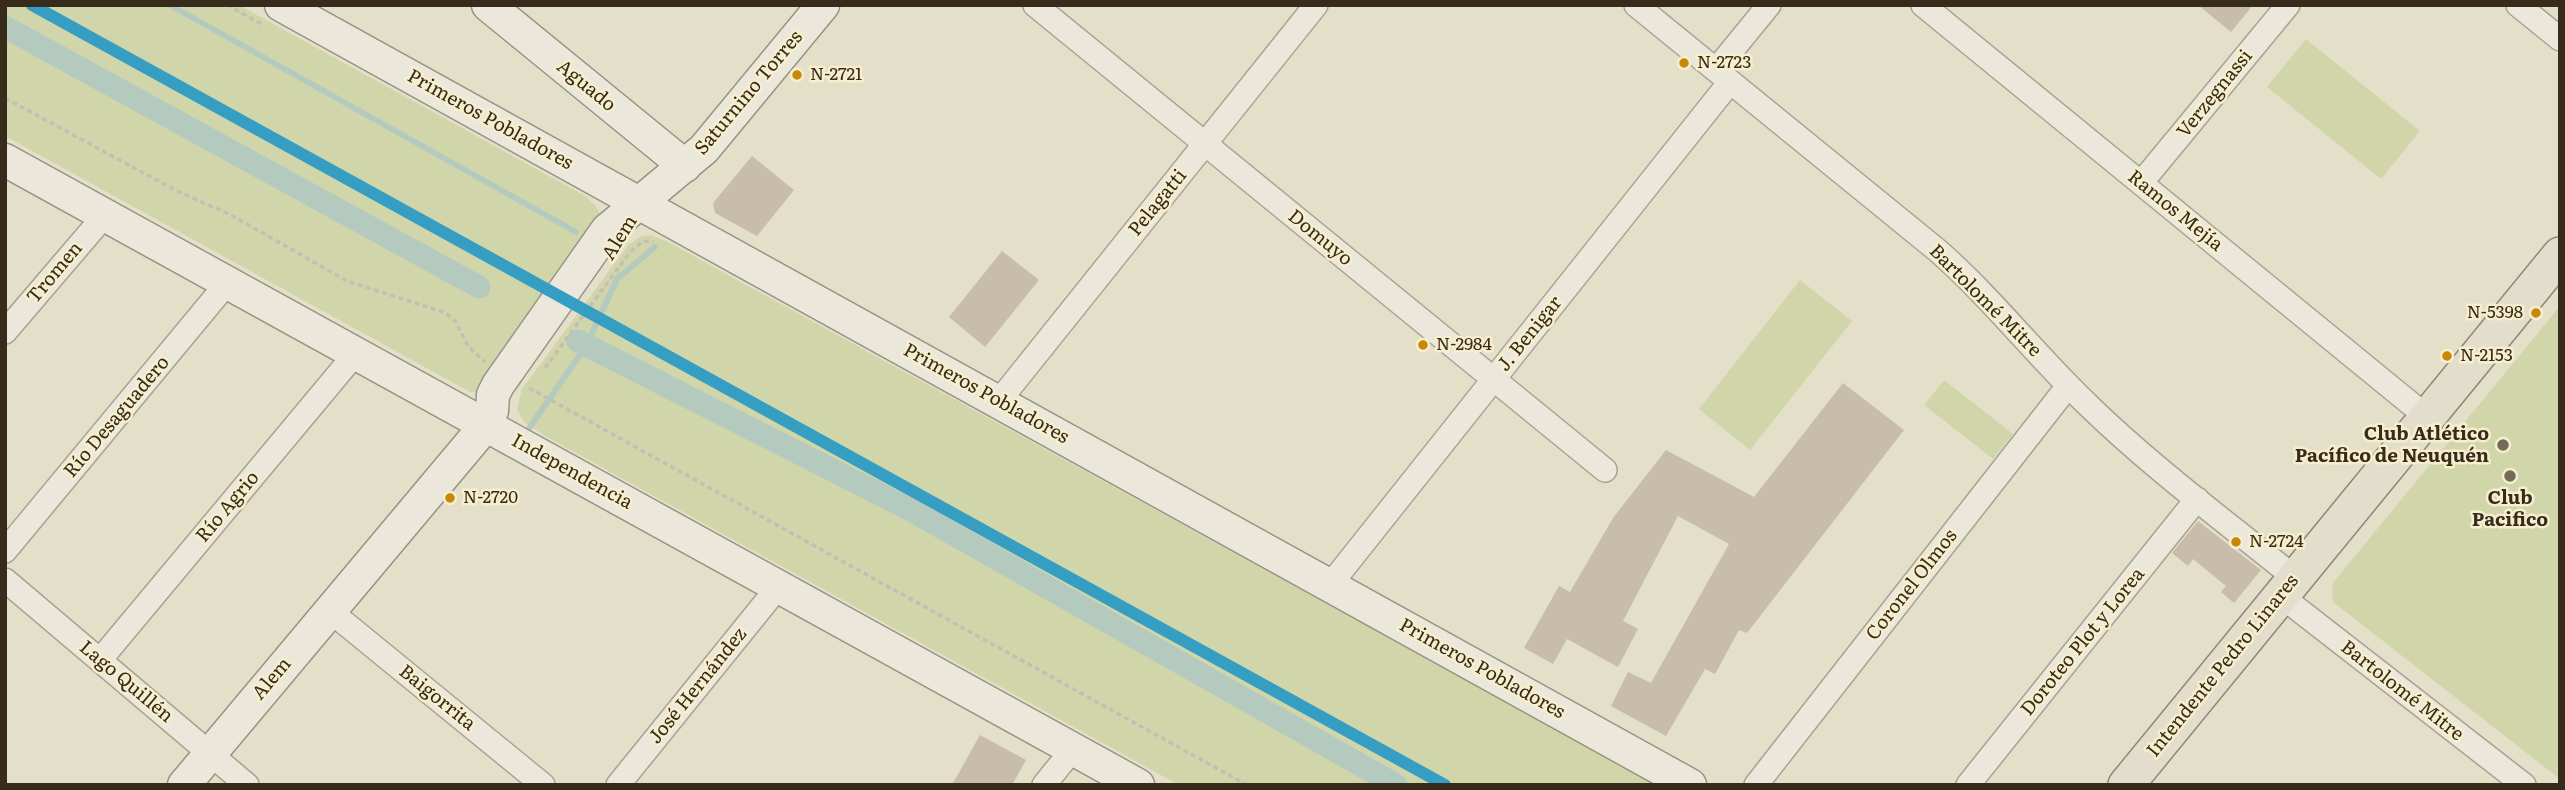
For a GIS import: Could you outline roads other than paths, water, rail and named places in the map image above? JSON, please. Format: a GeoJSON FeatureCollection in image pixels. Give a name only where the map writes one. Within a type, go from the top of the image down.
{"type":"FeatureCollection","features":[{"type":"Feature","properties":{"kind":"main road","name":"Intendente Pedro Linares"},"geometry":{"type":"LineString","coordinates":[[2126,785],[2560,255]]}},
{"type":"Feature","properties":{"kind":"street","name":"Aguado"},"geometry":{"type":"LineString","coordinates":[[488,5],[685,166]]}},
{"type":"Feature","properties":{"kind":"street","name":"Saturnino Torres"},"geometry":{"type":"LineString","coordinates":[[640,204],[713,140],[822,5]]}},
{"type":"Feature","properties":{"kind":"street","name":"Domuyo"},"geometry":{"type":"LineString","coordinates":[[1035,5],[1605,470]]}},
{"type":"Feature","properties":{"kind":"street","name":"Pelagatti"},"geometry":{"type":"LineString","coordinates":[[999,401],[1316,5]]}},
{"type":"Feature","properties":{"kind":"street","name":"Bartolomé Mitre"},"geometry":{"type":"LineString","coordinates":[[1636,5],[1952,263],[2068,386],[2129,443],[2197,499],[2288,587],[2521,784]]}},
{"type":"Feature","properties":{"kind":"street","name":"J. Benigar"},"geometry":{"type":"LineString","coordinates":[[1330,585],[1494,379],[1723,76],[1769,5]]}},
{"type":"Feature","properties":{"kind":"street","name":"Ramos Mejía"},"geometry":{"type":"LineString","coordinates":[[1923,5],[2427,417]]}},
{"type":"Feature","properties":{"kind":"street","name":"Verzegnassi"},"geometry":{"type":"LineString","coordinates":[[2141,183],[2288,5]]}},
{"type":"Feature","properties":{"kind":"street"},"geometry":{"type":"LineString","coordinates":[[2518,5],[2560,39]]}},
{"type":"Feature","properties":{"kind":"street","name":"Primeros Pobladores"},"geometry":{"type":"LineString","coordinates":[[273,15],[640,204],[1690,785]]}},
{"type":"Feature","properties":{"kind":"street","name":"Independencia"},"geometry":{"type":"LineString","coordinates":[[5,160],[356,353],[489,418],[779,586],[1138,785]]}},
{"type":"Feature","properties":{"kind":"street","name":"Alem"},"geometry":{"type":"LineString","coordinates":[[184,785],[510,394],[623,235],[640,204]]}},
{"type":"Feature","properties":{"kind":"street","name":"Tromen"},"geometry":{"type":"LineString","coordinates":[[5,332],[105,215]]}},
{"type":"Feature","properties":{"kind":"street","name":"Río Desaguadero"},"geometry":{"type":"LineString","coordinates":[[5,551],[228,282]]}},
{"type":"Feature","properties":{"kind":"street","name":"Río Agrio"},"geometry":{"type":"LineString","coordinates":[[100,660],[356,353]]}},
{"type":"Feature","properties":{"kind":"street","name":"Coronel Olmos"},"geometry":{"type":"LineString","coordinates":[[1756,785],[2068,386]]}},
{"type":"Feature","properties":{"kind":"street","name":"Doroteo Plot y Lorea"},"geometry":{"type":"LineString","coordinates":[[1968,785],[2197,499]]}},
{"type":"Feature","properties":{"kind":"street","name":"Lago Quillén"},"geometry":{"type":"LineString","coordinates":[[5,580],[247,785]]}},
{"type":"Feature","properties":{"kind":"street","name":"José Hernández"},"geometry":{"type":"LineString","coordinates":[[618,785],[779,586]]}},
{"type":"Feature","properties":{"kind":"street","name":"Baigorrita"},"geometry":{"type":"LineString","coordinates":[[330,611],[543,785]]}},
{"type":"Feature","properties":{"kind":"street"},"geometry":{"type":"LineString","coordinates":[[1044,785],[1073,749]]}},
{"type":"Feature","properties":{"kind":"waterway"},"geometry":{"type":"LineString","coordinates":[[170,5],[576,232]]}},
{"type":"Feature","properties":{"kind":"waterway"},"geometry":{"type":"LineString","coordinates":[[5,27],[479,287]]}},
{"type":"Feature","properties":{"kind":"waterway"},"geometry":{"type":"LineString","coordinates":[[530,427],[586,346],[617,279],[655,247]]}},
{"type":"Feature","properties":{"kind":"waterway"},"geometry":{"type":"LineString","coordinates":[[578,341],[909,509],[1396,785]]}},
{"type":"Feature","properties":{"kind":"place","name":"N-2723"},"geometry":{"type":"Point","coordinates":[1684,63]}},
{"type":"Feature","properties":{"kind":"place","name":"N-2721"},"geometry":{"type":"Point","coordinates":[797,75]}},
{"type":"Feature","properties":{"kind":"place","name":"N-5398"},"geometry":{"type":"Point","coordinates":[2536,313]}},
{"type":"Feature","properties":{"kind":"place","name":"N-2984"},"geometry":{"type":"Point","coordinates":[1423,345]}},
{"type":"Feature","properties":{"kind":"place","name":"N-2153"},"geometry":{"type":"Point","coordinates":[2447,356]}},
{"type":"Feature","properties":{"kind":"place","name":"Club Atlético Pacífico de Neuquén"},"geometry":{"type":"Point","coordinates":[2503,445]}},
{"type":"Feature","properties":{"kind":"place","name":"Club Pacifico"},"geometry":{"type":"Point","coordinates":[2510,476]}},
{"type":"Feature","properties":{"kind":"place","name":"N-2720"},"geometry":{"type":"Point","coordinates":[450,498]}},
{"type":"Feature","properties":{"kind":"place","name":"N-2724"},"geometry":{"type":"Point","coordinates":[2236,542]}}]}
